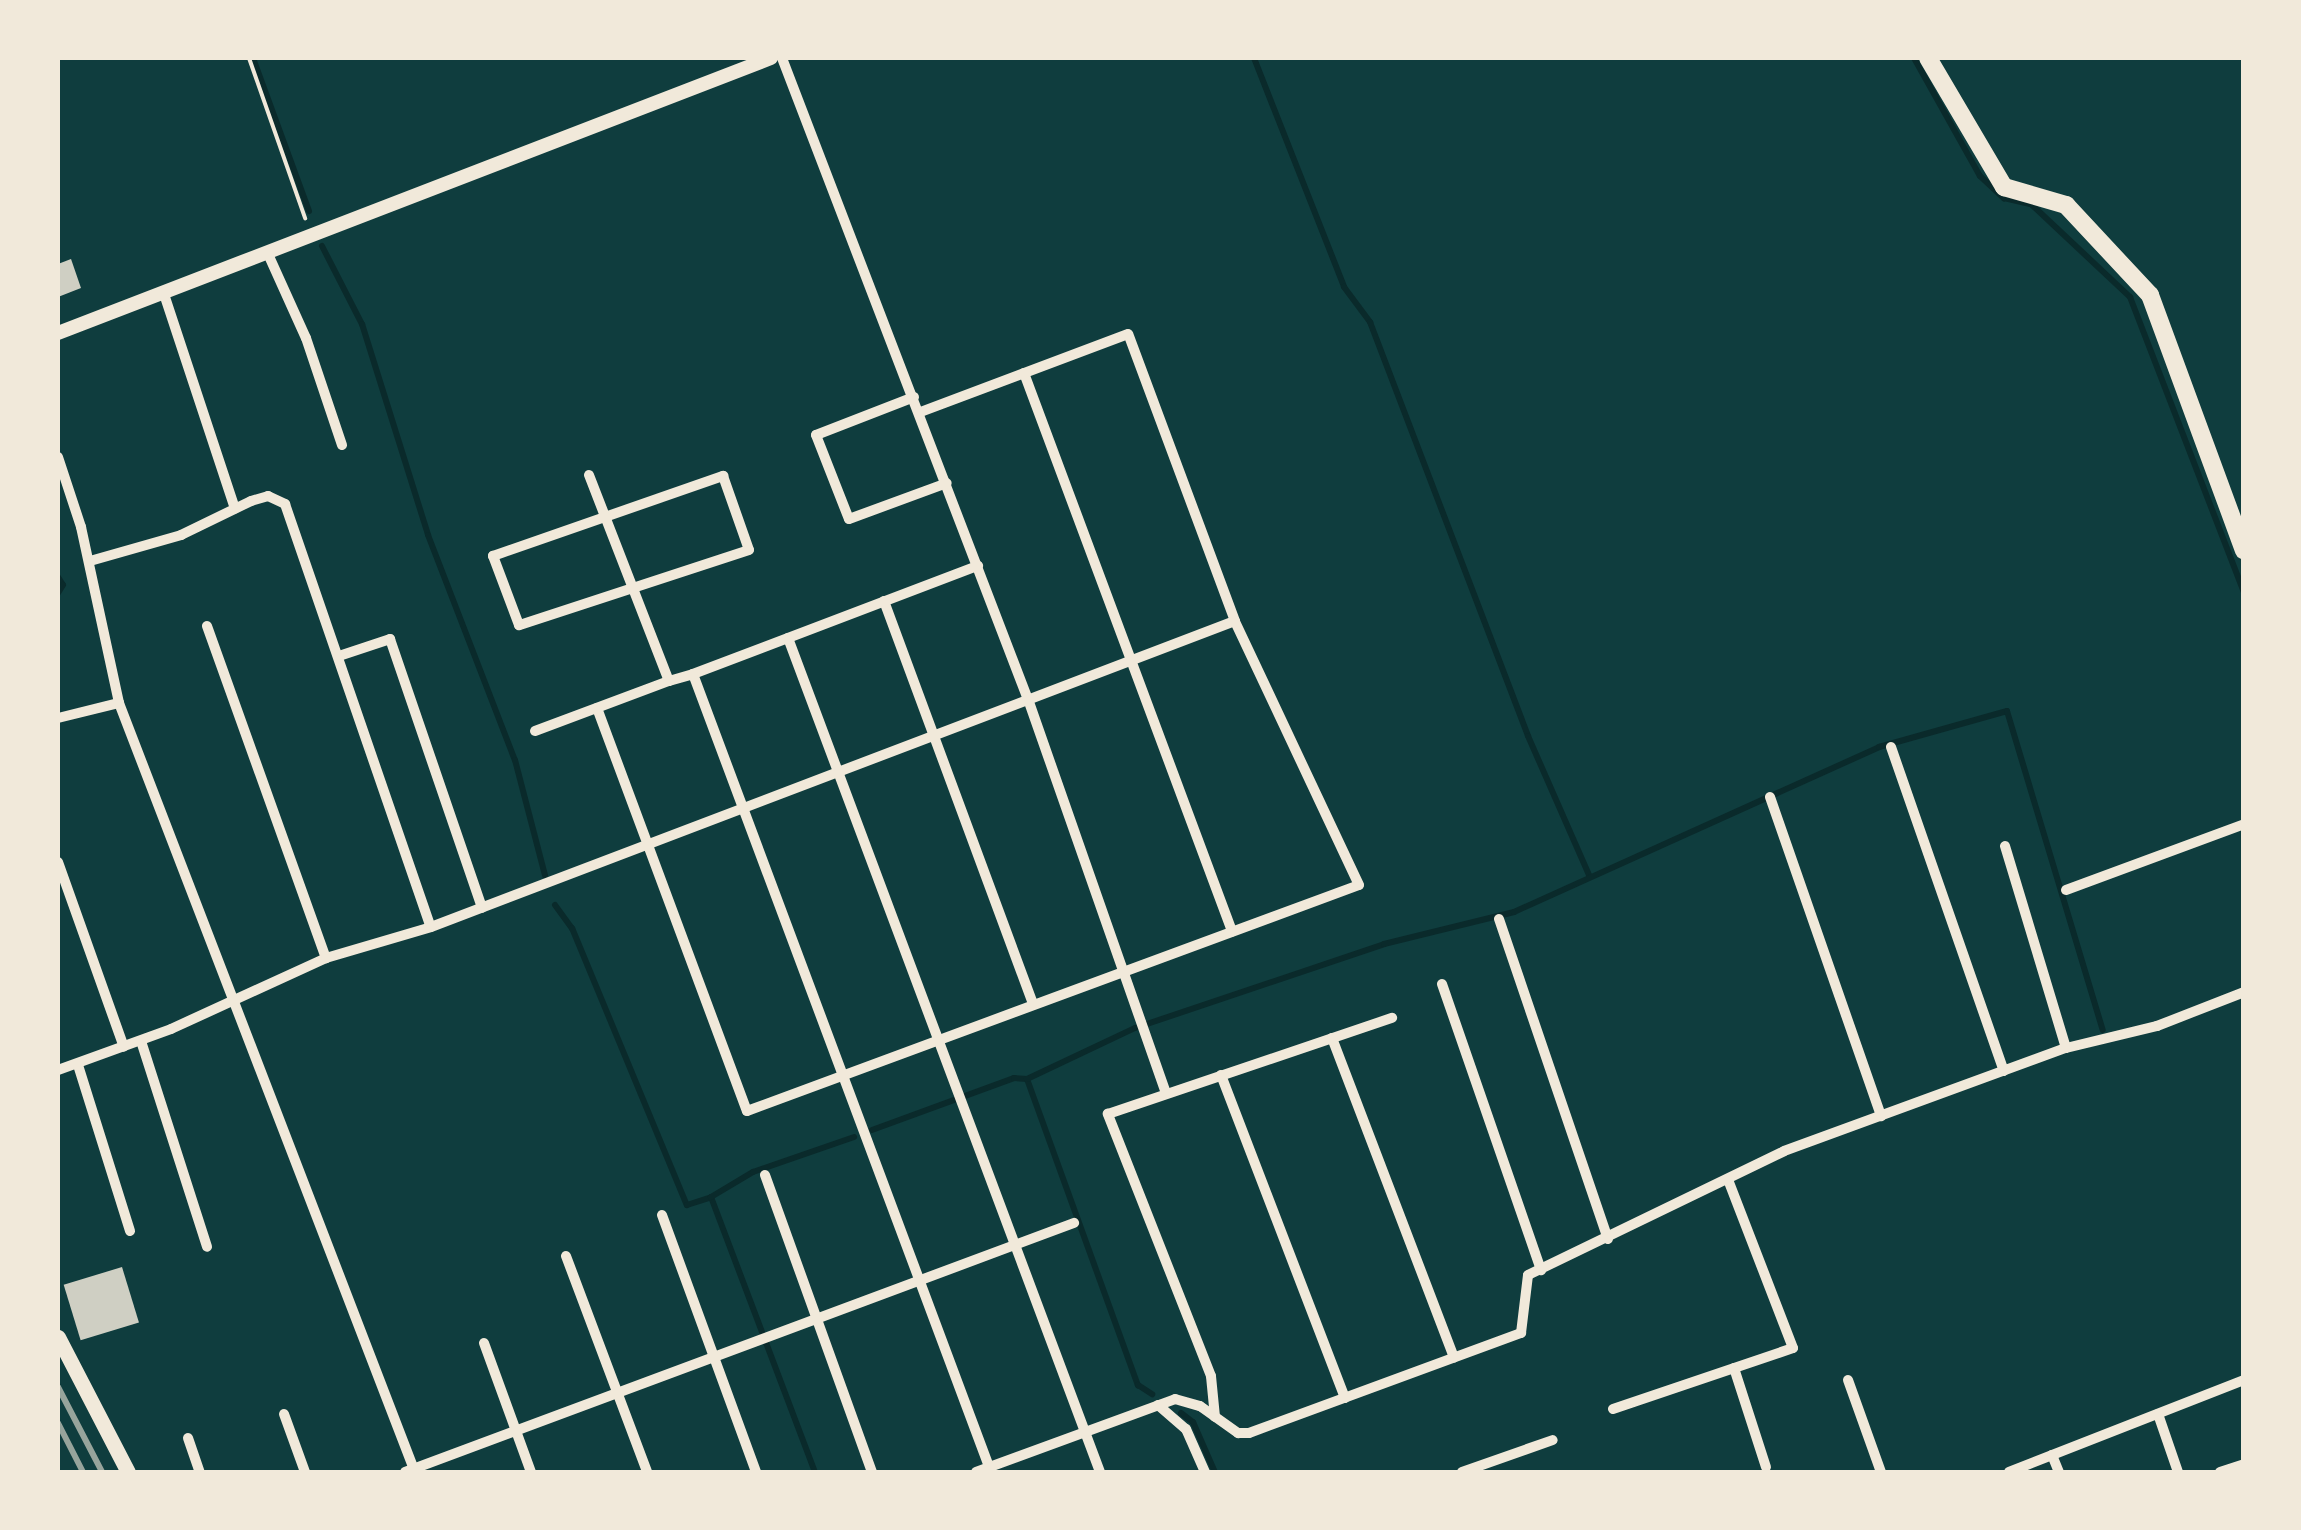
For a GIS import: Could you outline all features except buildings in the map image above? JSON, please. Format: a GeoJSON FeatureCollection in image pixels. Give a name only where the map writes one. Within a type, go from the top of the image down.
{"type":"FeatureCollection","features":[{"type":"Feature","properties":{"kind":"main road"},"geometry":{"type":"LineString","coordinates":[[1928,58],[2004,186],[2066,205],[2150,295],[2244,550]]}},
{"type":"Feature","properties":{"kind":"main road"},"geometry":{"type":"LineString","coordinates":[[58,1337],[128,1472]]}},
{"type":"Feature","properties":{"kind":"street"},"geometry":{"type":"LineString","coordinates":[[58,333],[771,58]]}},
{"type":"Feature","properties":{"kind":"street"},"geometry":{"type":"LineString","coordinates":[[782,58],[1029,702],[1166,1093]]}},
{"type":"Feature","properties":{"kind":"street"},"geometry":{"type":"LineString","coordinates":[[268,254],[306,338],[342,445]]}},
{"type":"Feature","properties":{"kind":"street"},"geometry":{"type":"LineString","coordinates":[[164,294],[235,509]]}},
{"type":"Feature","properties":{"kind":"street"},"geometry":{"type":"LineString","coordinates":[[597,708],[747,1112],[1359,886],[1235,620],[1128,334],[920,412]]}},
{"type":"Feature","properties":{"kind":"street"},"geometry":{"type":"LineString","coordinates":[[1024,373],[1232,931]]}},
{"type":"Feature","properties":{"kind":"street"},"geometry":{"type":"LineString","coordinates":[[914,398],[816,435],[849,519],[947,483]]}},
{"type":"Feature","properties":{"kind":"street"},"geometry":{"type":"LineString","coordinates":[[58,457],[90,561],[119,703],[411,1471],[1074,1223]]}},
{"type":"Feature","properties":{"kind":"street"},"geometry":{"type":"LineString","coordinates":[[589,475],[669,682]]}},
{"type":"Feature","properties":{"kind":"street"},"geometry":{"type":"LineString","coordinates":[[723,476],[749,550],[633,588],[519,625],[494,556],[723,476]]}},
{"type":"Feature","properties":{"kind":"street"},"geometry":{"type":"LineString","coordinates":[[90,561],[182,535],[268,496],[285,504],[431,927]]}},
{"type":"Feature","properties":{"kind":"street"},"geometry":{"type":"LineString","coordinates":[[535,731],[978,566]]}},
{"type":"Feature","properties":{"kind":"street"},"geometry":{"type":"LineString","coordinates":[[884,601],[1034,1004]]}},
{"type":"Feature","properties":{"kind":"street"},"geometry":{"type":"LineString","coordinates":[[58,1070],[140,1041],[326,958],[431,927],[1029,702],[1235,620]]}},
{"type":"Feature","properties":{"kind":"street"},"geometry":{"type":"LineString","coordinates":[[207,626],[326,958]]}},
{"type":"Feature","properties":{"kind":"street"},"geometry":{"type":"LineString","coordinates":[[788,638],[1100,1472]]}},
{"type":"Feature","properties":{"kind":"street"},"geometry":{"type":"LineString","coordinates":[[339,656],[390,639],[482,908]]}},
{"type":"Feature","properties":{"kind":"street"},"geometry":{"type":"LineString","coordinates":[[692,674],[990,1470]]}},
{"type":"Feature","properties":{"kind":"street"},"geometry":{"type":"LineString","coordinates":[[58,718],[119,703]]}},
{"type":"Feature","properties":{"kind":"street"},"geometry":{"type":"LineString","coordinates":[[1892,746],[2004,1071]]}},
{"type":"Feature","properties":{"kind":"street"},"geometry":{"type":"LineString","coordinates":[[1770,798],[1881,1116]]}},
{"type":"Feature","properties":{"kind":"street"},"geometry":{"type":"LineString","coordinates":[[2066,890],[2244,824]]}},
{"type":"Feature","properties":{"kind":"street"},"geometry":{"type":"LineString","coordinates":[[2004,846],[2066,1048]]}},
{"type":"Feature","properties":{"kind":"street"},"geometry":{"type":"LineString","coordinates":[[58,862],[124,1047]]}},
{"type":"Feature","properties":{"kind":"street"},"geometry":{"type":"LineString","coordinates":[[1499,919],[1608,1239]]}},
{"type":"Feature","properties":{"kind":"street"},"geometry":{"type":"LineString","coordinates":[[1442,984],[1541,1270]]}},
{"type":"Feature","properties":{"kind":"street"},"geometry":{"type":"LineString","coordinates":[[976,1472],[1158,1405],[1186,1399],[1238,1434],[1250,1433],[1522,1333],[1528,1276],[1729,1182],[1784,1152],[2066,1048],[2158,1026],[2244,992]]}},
{"type":"Feature","properties":{"kind":"street"},"geometry":{"type":"LineString","coordinates":[[1214,1417],[1211,1376],[1108,1114],[1392,1018]]}},
{"type":"Feature","properties":{"kind":"street"},"geometry":{"type":"LineString","coordinates":[[1332,1038],[1454,1358]]}},
{"type":"Feature","properties":{"kind":"street"},"geometry":{"type":"LineString","coordinates":[[140,1041],[207,1246]]}},
{"type":"Feature","properties":{"kind":"street"},"geometry":{"type":"LineString","coordinates":[[78,1066],[130,1231]]}},
{"type":"Feature","properties":{"kind":"street"},"geometry":{"type":"LineString","coordinates":[[1221,1075],[1345,1398]]}},
{"type":"Feature","properties":{"kind":"street"},"geometry":{"type":"LineString","coordinates":[[765,1175],[872,1472]]}},
{"type":"Feature","properties":{"kind":"street"},"geometry":{"type":"LineString","coordinates":[[1613,1409],[1793,1348],[1729,1182]]}},
{"type":"Feature","properties":{"kind":"street"},"geometry":{"type":"LineString","coordinates":[[662,1215],[756,1472]]}},
{"type":"Feature","properties":{"kind":"street"},"geometry":{"type":"LineString","coordinates":[[566,1256],[647,1472]]}},
{"type":"Feature","properties":{"kind":"street"},"geometry":{"type":"LineString","coordinates":[[484,1343],[531,1472]]}},
{"type":"Feature","properties":{"kind":"street"},"geometry":{"type":"LineString","coordinates":[[1734,1368],[1766,1467]]}},
{"type":"Feature","properties":{"kind":"street"},"geometry":{"type":"LineString","coordinates":[[1848,1380],[1881,1472]]}},
{"type":"Feature","properties":{"kind":"street"},"geometry":{"type":"LineString","coordinates":[[2009,1472],[2244,1380]]}},
{"type":"Feature","properties":{"kind":"street"},"geometry":{"type":"LineString","coordinates":[[1158,1405],[1186,1429],[1205,1472]]}},
{"type":"Feature","properties":{"kind":"street"},"geometry":{"type":"LineString","coordinates":[[284,1414],[305,1472]]}},
{"type":"Feature","properties":{"kind":"street"},"geometry":{"type":"LineString","coordinates":[[2158,1414],[2178,1472]]}},
{"type":"Feature","properties":{"kind":"street"},"geometry":{"type":"LineString","coordinates":[[188,1438],[200,1472]]}},
{"type":"Feature","properties":{"kind":"street"},"geometry":{"type":"LineString","coordinates":[[1462,1472],[1554,1440]]}},
{"type":"Feature","properties":{"kind":"street"},"geometry":{"type":"LineString","coordinates":[[2052,1456],[2058,1472]]}},
{"type":"Feature","properties":{"kind":"street"},"geometry":{"type":"LineString","coordinates":[[2220,1472],[2244,1464]]}},
{"type":"Feature","properties":{"kind":"path"},"geometry":{"type":"LineString","coordinates":[[249,58],[312,237]]}},
{"type":"Feature","properties":{"kind":"waterway"},"geometry":{"type":"LineString","coordinates":[[253,58],[309,211]]}},
{"type":"Feature","properties":{"kind":"waterway"},"geometry":{"type":"LineString","coordinates":[[1254,58],[1344,287],[1370,322],[1528,736],[1590,877]]}},
{"type":"Feature","properties":{"kind":"waterway"},"geometry":{"type":"LineString","coordinates":[[1914,58],[1980,176],[2004,198],[2031,204],[2130,297],[2244,592]]}},
{"type":"Feature","properties":{"kind":"waterway"},"geometry":{"type":"LineString","coordinates":[[322,246],[362,324],[428,535],[515,760],[545,875]]}},
{"type":"Feature","properties":{"kind":"waterway"},"geometry":{"type":"LineString","coordinates":[[58,577],[63,585],[58,593]]}},
{"type":"Feature","properties":{"kind":"waterway"},"geometry":{"type":"LineString","coordinates":[[872,1130],[1014,1078],[1027,1079],[1135,1028],[1384,944],[1514,912],[1879,747],[2007,711],[2103,1030]]}},
{"type":"Feature","properties":{"kind":"waterway"},"geometry":{"type":"LineString","coordinates":[[555,905],[572,928],[687,1205],[711,1197],[815,1472]]}},
{"type":"Feature","properties":{"kind":"waterway"},"geometry":{"type":"LineString","coordinates":[[1027,1079],[1138,1385],[1152,1394]]}},
{"type":"Feature","properties":{"kind":"waterway"},"geometry":{"type":"LineString","coordinates":[[711,1197],[753,1172],[854,1137]]}},
{"type":"Feature","properties":{"kind":"waterway"},"geometry":{"type":"LineString","coordinates":[[1181,1413],[1193,1422],[1215,1472]]}},
{"type":"Feature","properties":{"kind":"railway"},"geometry":{"type":"LineString","coordinates":[[58,1387],[102,1472]]}},
{"type":"Feature","properties":{"kind":"railway"},"geometry":{"type":"LineString","coordinates":[[58,1423],[83,1472]]}}]}
